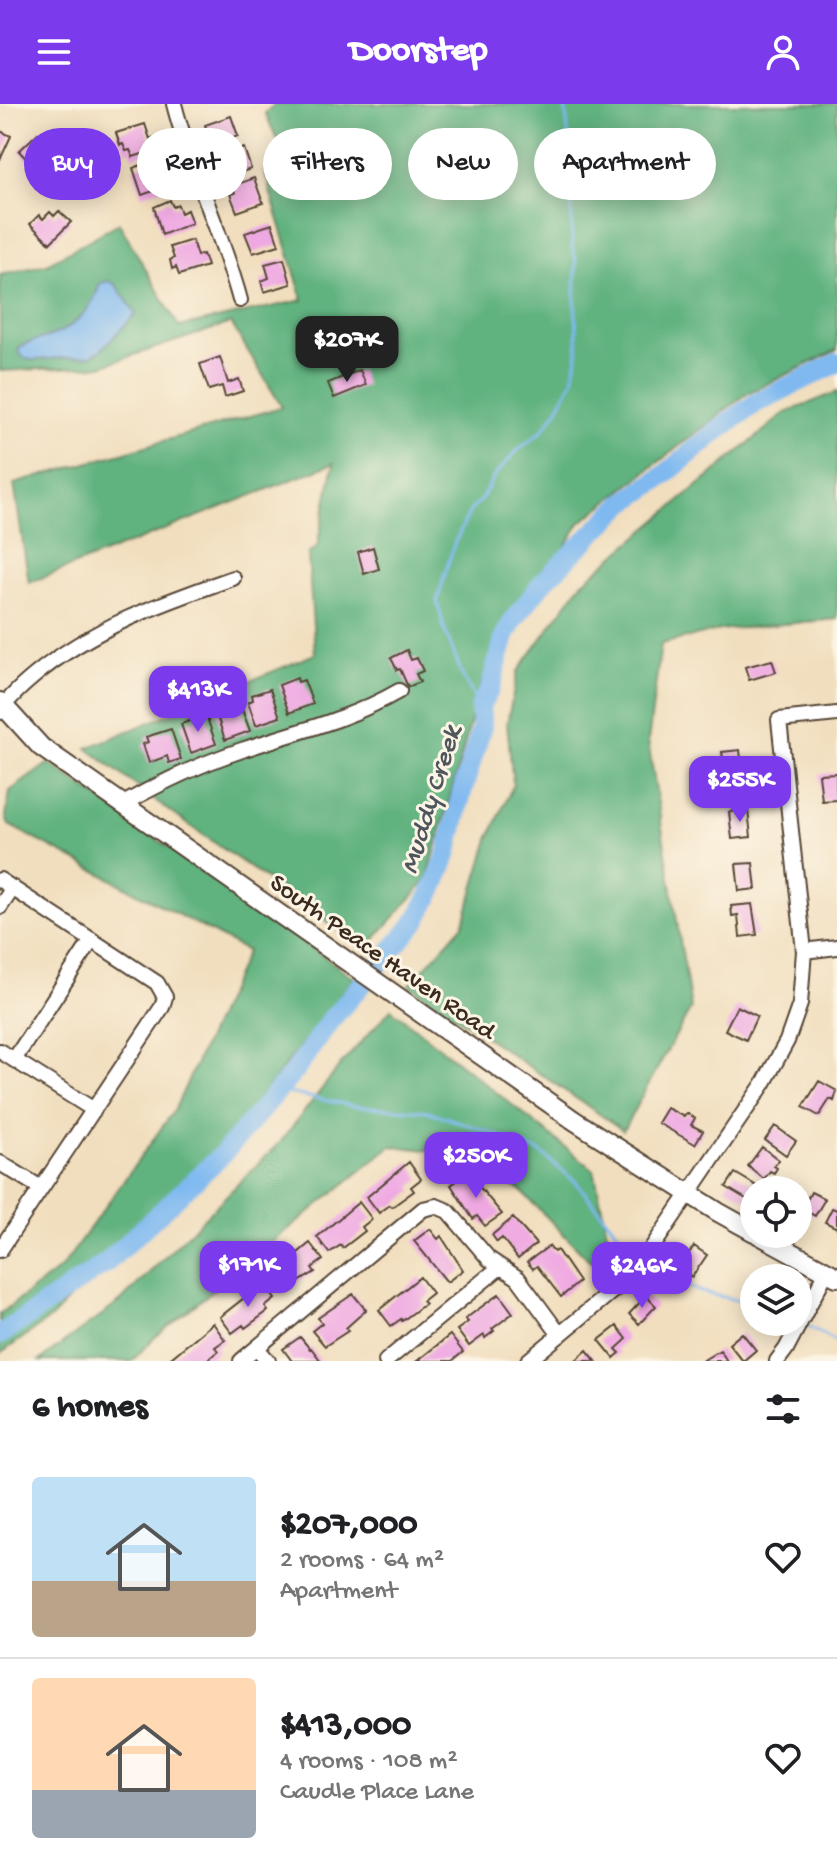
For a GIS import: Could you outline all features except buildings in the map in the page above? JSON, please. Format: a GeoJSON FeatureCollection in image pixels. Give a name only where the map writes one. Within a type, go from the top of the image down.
{"type":"FeatureCollection","features":[{"type":"Feature","properties":{"kind":"main road","name":"South Peace Haven Road"},"geometry":{"type":"LineString","coordinates":[[1,707],[41,747],[430,1020],[575,1121],[740,1224]]}},
{"type":"Feature","properties":{"kind":"main road","name":"South Peace Haven Road"},"geometry":{"type":"LineString","coordinates":[[784,1248],[832,1274]]}},
{"type":"Feature","properties":{"kind":"street"},"geometry":{"type":"LineString","coordinates":[[174,104],[232,268],[240,300]]}},
{"type":"Feature","properties":{"kind":"street"},"geometry":{"type":"LineString","coordinates":[[1,707],[46,666],[110,626],[233,578]]}},
{"type":"Feature","properties":{"kind":"street"},"geometry":{"type":"LineString","coordinates":[[123,804],[159,784],[241,750],[325,725],[379,703],[399,691]]}},
{"type":"Feature","properties":{"kind":"street"},"geometry":{"type":"LineString","coordinates":[[528,1361],[616,1288],[640,1264],[764,1083],[787,1041],[800,1004],[804,951],[779,720],[837,714]]}},
{"type":"Feature","properties":{"kind":"street"},"geometry":{"type":"LineString","coordinates":[[0,907],[6,884],[157,983],[165,997],[162,1007],[0,1250]]}},
{"type":"Feature","properties":{"kind":"street"},"geometry":{"type":"LineString","coordinates":[[14,1060],[92,940]]}},
{"type":"Feature","properties":{"kind":"street"},"geometry":{"type":"LineString","coordinates":[[804,951],[837,947]]}},
{"type":"Feature","properties":{"kind":"street"},"geometry":{"type":"LineString","coordinates":[[0,1051],[94,1110]]}},
{"type":"Feature","properties":{"kind":"street"},"geometry":{"type":"LineString","coordinates":[[0,1163],[41,1188]]}},
{"type":"Feature","properties":{"kind":"street"},"geometry":{"type":"LineString","coordinates":[[241,1361],[429,1207],[436,1206],[448,1211],[481,1251],[518,1278],[560,1335]]}},
{"type":"Feature","properties":{"kind":"street"},"geometry":{"type":"LineString","coordinates":[[386,1361],[500,1267]]}},
{"type":"Feature","properties":{"kind":"street"},"geometry":{"type":"LineString","coordinates":[[777,1361],[832,1274]]}},
{"type":"Feature","properties":{"kind":"street"},"geometry":{"type":"LineString","coordinates":[[257,1348],[268,1361]]}},
{"type":"Feature","properties":{"kind":"green space"},"geometry":{"type":"Polygon","coordinates":[[[275,104],[837,104],[837,350],[746,394],[580,523],[481,684],[427,880],[366,949],[165,808],[87,748],[315,654],[308,554],[317,547],[334,463],[29,583],[14,484],[282,407],[231,323],[101,366],[0,371],[0,275],[47,264],[119,223],[179,327],[303,300],[273,200],[392,200],[392,128],[272,128],[265,113],[275,104]]]}},
{"type":"Feature","properties":{"kind":"green space"},"geometry":{"type":"Polygon","coordinates":[[[837,392],[837,619],[720,630],[661,644],[648,741],[691,1008],[623,1130],[409,985],[463,925],[489,839],[513,785],[507,723],[518,671],[582,583],[785,413],[837,392]]]}},
{"type":"Feature","properties":{"kind":"green space"},"geometry":{"type":"Polygon","coordinates":[[[49,763],[354,978],[232,1133],[52,1317],[0,1354],[0,1314],[62,1267],[175,1109],[247,951],[9,825],[6,817],[10,791],[49,763]]]}},
{"type":"Feature","properties":{"kind":"green space"},"geometry":{"type":"Polygon","coordinates":[[[391,1009],[594,1170],[611,1251],[597,1268],[520,1190],[453,1153],[391,1146],[153,1339],[132,1361],[39,1361],[121,1301],[281,1141],[343,1062],[391,1009]]]}},
{"type":"Feature","properties":{"kind":"water"},"geometry":{"type":"Polygon","coordinates":[[[109,281],[116,285],[136,314],[101,350],[91,356],[34,360],[22,356],[18,348],[60,332],[80,318],[100,283],[109,281]]]}},
{"type":"Feature","properties":{"kind":"waterway"},"geometry":{"type":"LineString","coordinates":[[480,707],[463,677],[437,601],[454,544],[470,511],[481,500],[494,476],[518,450],[541,432],[573,380],[578,351],[576,261],[572,247],[571,159],[565,104]]}},
{"type":"Feature","properties":{"kind":"waterway","name":"Muddy Creek"},"geometry":{"type":"LineString","coordinates":[[0,1335],[106,1263],[223,1154],[294,1072],[329,1022],[415,923],[447,855],[482,727],[480,707],[490,689],[505,636],[543,582],[624,503],[662,477],[718,430],[756,403],[837,363]]}},
{"type":"Feature","properties":{"kind":"waterway"},"geometry":{"type":"LineString","coordinates":[[278,1091],[354,1106],[427,1111],[540,1152],[576,1182],[631,1249]]}},
{"type":"Feature","properties":{"kind":"waterway"},"geometry":{"type":"LineString","coordinates":[[656,1273],[701,1292],[740,1301]]}},
{"type":"Feature","properties":{"kind":"waterway"},"geometry":{"type":"LineString","coordinates":[[812,1328],[837,1342]]}},
{"type":"Feature","properties":{"kind":"waterway","name":"Muddy Creek"},"geometry":{"type":"LineString","coordinates":[[0,1340],[8,1330]]}}]}
